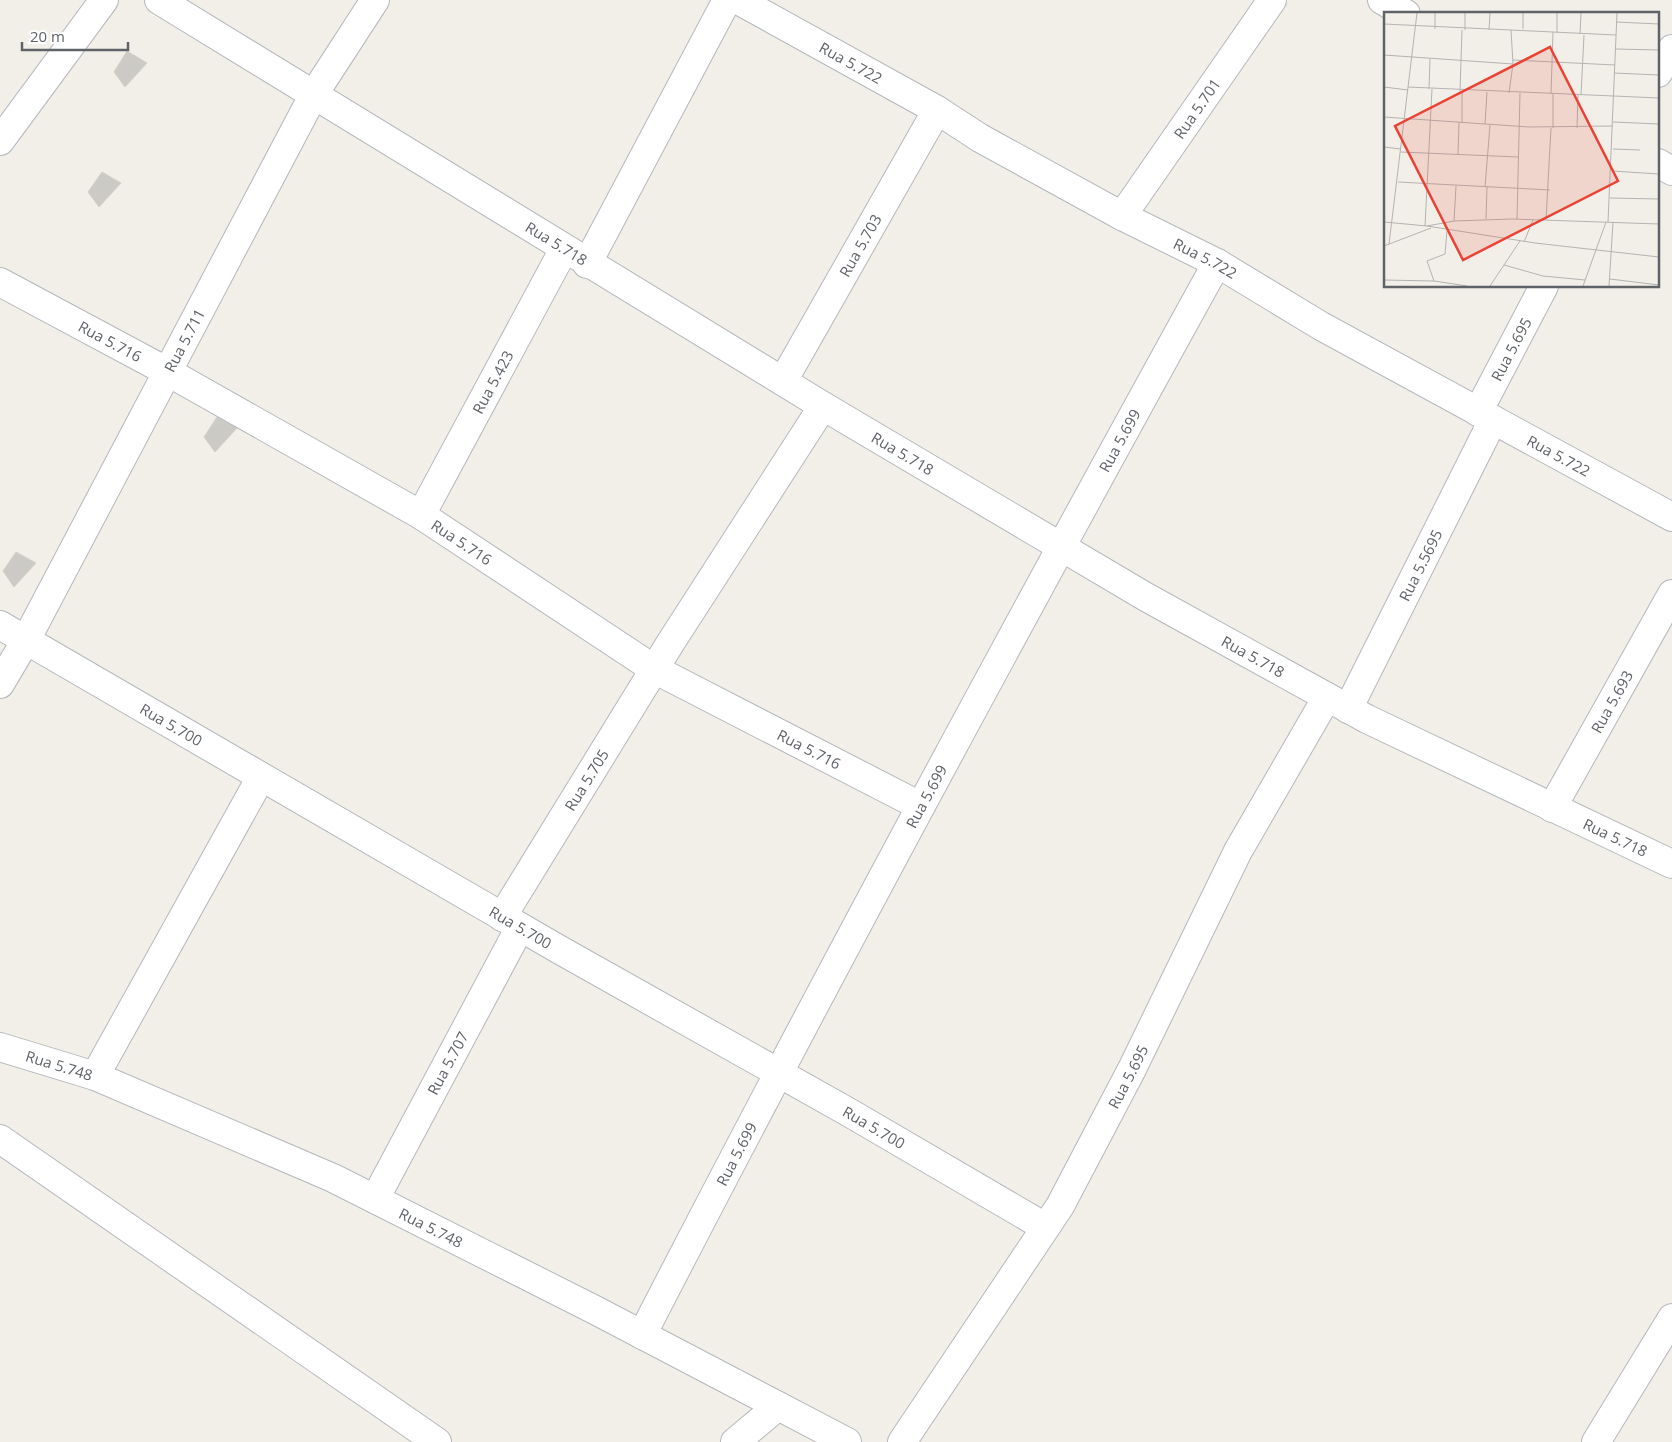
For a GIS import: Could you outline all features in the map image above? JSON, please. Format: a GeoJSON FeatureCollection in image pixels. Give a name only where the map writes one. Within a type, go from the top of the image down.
{"type":"FeatureCollection","features":[{"type":"Feature","properties":{"kind":"street"},"geometry":{"type":"LineString","coordinates":[[0,141],[104,0]]}},
{"type":"Feature","properties":{"kind":"street","name":"Rua 5.718"},"geometry":{"type":"LineString","coordinates":[[159,0],[588,264],[1060,547],[1337,703],[1552,808],[1672,864]]}},
{"type":"Feature","properties":{"kind":"street","name":"Rua 5.711"},"geometry":{"type":"LineString","coordinates":[[0,684],[26,640],[314,94],[376,0]]}},
{"type":"Feature","properties":{"kind":"street"},"geometry":{"type":"LineString","coordinates":[[588,264],[727,0]]}},
{"type":"Feature","properties":{"kind":"street","name":"Rua 5.722"},"geometry":{"type":"LineString","coordinates":[[738,0],[937,110],[980,138],[1122,216],[1217,263],[1321,326],[1672,517]]}},
{"type":"Feature","properties":{"kind":"street","name":"Rua 5.701"},"geometry":{"type":"LineString","coordinates":[[1122,216],[1272,0]]}},
{"type":"Feature","properties":{"kind":"street"},"geometry":{"type":"LineString","coordinates":[[1382,0],[1403,12]]}},
{"type":"Feature","properties":{"kind":"street"},"geometry":{"type":"LineString","coordinates":[[1660,70],[1672,49]]}},
{"type":"Feature","properties":{"kind":"street","name":"Rua 5.703"},"geometry":{"type":"LineString","coordinates":[[783,381],[937,110]]}},
{"type":"Feature","properties":{"kind":"street"},"geometry":{"type":"LineString","coordinates":[[1660,164],[1672,171]]}},
{"type":"Feature","properties":{"kind":"street","name":"Rua 5.423"},"geometry":{"type":"LineString","coordinates":[[421,515],[564,249]]}},
{"type":"Feature","properties":{"kind":"street","name":"Rua 5.699"},"geometry":{"type":"LineString","coordinates":[[642,1335],[777,1072],[1060,547],[1217,263]]}},
{"type":"Feature","properties":{"kind":"street","name":"Rua 5.716"},"geometry":{"type":"LineString","coordinates":[[0,282],[168,372],[421,515],[654,669],[920,806]]}},
{"type":"Feature","properties":{"kind":"street","name":"Rua 5.695"},"geometry":{"type":"LineString","coordinates":[[1486,416],[1543,288]]}},
{"type":"Feature","properties":{"kind":"street","name":"Rua 5.705"},"geometry":{"type":"LineString","coordinates":[[511,922],[654,669],[823,406]]}},
{"type":"Feature","properties":{"kind":"street","name":"Rua 5.5695"},"geometry":{"type":"LineString","coordinates":[[1337,703],[1486,416]]}},
{"type":"Feature","properties":{"kind":"street","name":"Rua 5.693"},"geometry":{"type":"LineString","coordinates":[[1552,808],[1672,594]]}},
{"type":"Feature","properties":{"kind":"street","name":"Rua 5.700"},"geometry":{"type":"LineString","coordinates":[[0,625],[511,922],[777,1072],[1045,1227]]}},
{"type":"Feature","properties":{"kind":"street","name":"Rua 5.695"},"geometry":{"type":"LineString","coordinates":[[902,1442],[1060,1206],[1132,1069],[1238,850],[1337,703]]}},
{"type":"Feature","properties":{"kind":"street"},"geometry":{"type":"LineString","coordinates":[[95,1076],[261,776]]}},
{"type":"Feature","properties":{"kind":"street","name":"Rua 5.707"},"geometry":{"type":"LineString","coordinates":[[375,1199],[511,922]]}},
{"type":"Feature","properties":{"kind":"street","name":"Rua 5.748"},"geometry":{"type":"LineString","coordinates":[[0,1047],[95,1076],[333,1178],[642,1335],[847,1442]]}},
{"type":"Feature","properties":{"kind":"street"},"geometry":{"type":"LineString","coordinates":[[0,1139],[437,1442]]}},
{"type":"Feature","properties":{"kind":"street"},"geometry":{"type":"LineString","coordinates":[[1596,1442],[1668,1333]]}},
{"type":"Feature","properties":{"kind":"street"},"geometry":{"type":"LineString","coordinates":[[735,1442],[778,1406]]}},
{"type":"Feature","properties":{"kind":"building"},"geometry":{"type":"Polygon","coordinates":[[[127,51],[147,63],[125,87],[114,72],[127,51]]]}},
{"type":"Feature","properties":{"kind":"building"},"geometry":{"type":"Polygon","coordinates":[[[102,172],[121,183],[99,207],[88,192],[102,172]]]}},
{"type":"Feature","properties":{"kind":"building"},"geometry":{"type":"Polygon","coordinates":[[[217,417],[237,428],[215,452],[204,437],[217,417]]]}},
{"type":"Feature","properties":{"kind":"building"},"geometry":{"type":"Polygon","coordinates":[[[16,552],[36,563],[14,587],[3,571],[16,552]]]}}]}
